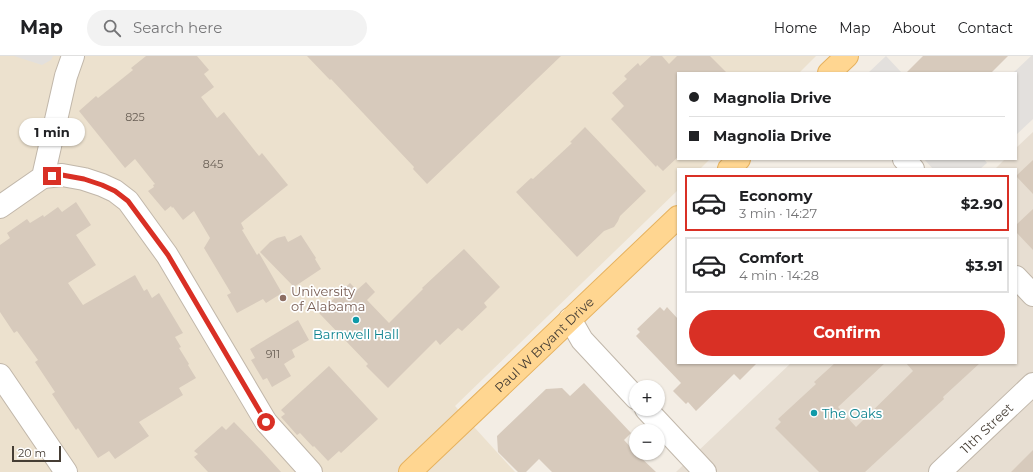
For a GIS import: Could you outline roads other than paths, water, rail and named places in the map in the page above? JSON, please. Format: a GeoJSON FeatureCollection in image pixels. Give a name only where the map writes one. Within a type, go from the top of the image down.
{"type":"FeatureCollection","features":[{"type":"Feature","properties":{"kind":"main road"},"geometry":{"type":"LineString","coordinates":[[830,72],[847,56]]}},
{"type":"Feature","properties":{"kind":"main road"},"geometry":{"type":"LineString","coordinates":[[730,168],[738,160]]}},
{"type":"Feature","properties":{"kind":"main road","name":"Paul W Bryant Drive"},"geometry":{"type":"LineString","coordinates":[[410,472],[677,218]]}},
{"type":"Feature","properties":{"kind":"street"},"geometry":{"type":"LineString","coordinates":[[43,177],[66,76],[73,56]]}},
{"type":"Feature","properties":{"kind":"street"},"geometry":{"type":"LineString","coordinates":[[905,160],[912,168]]}},
{"type":"Feature","properties":{"kind":"street"},"geometry":{"type":"LineString","coordinates":[[0,207],[43,177],[62,175],[84,179],[102,185],[115,191],[128,201],[168,255],[266,422],[311,472]]}},
{"type":"Feature","properties":{"kind":"street"},"geometry":{"type":"LineString","coordinates":[[1017,278],[1033,295]]}},
{"type":"Feature","properties":{"kind":"street"},"geometry":{"type":"LineString","coordinates":[[570,319],[582,340],[629,390]]}},
{"type":"Feature","properties":{"kind":"street"},"geometry":{"type":"LineString","coordinates":[[0,374],[66,472]]}},
{"type":"Feature","properties":{"kind":"street","name":"11th Street"},"geometry":{"type":"LineString","coordinates":[[940,472],[1033,384]]}},
{"type":"Feature","properties":{"kind":"street"},"geometry":{"type":"LineString","coordinates":[[653,416],[705,472]]}},
{"type":"Feature","properties":{"kind":"place","name":"University of Alabama"},"geometry":{"type":"Point","coordinates":[283,298]}},
{"type":"Feature","properties":{"kind":"place","name":"Barnwell Hall"},"geometry":{"type":"Point","coordinates":[356,320]}},
{"type":"Feature","properties":{"kind":"place","name":"The Oaks"},"geometry":{"type":"Point","coordinates":[814,413]}}]}
